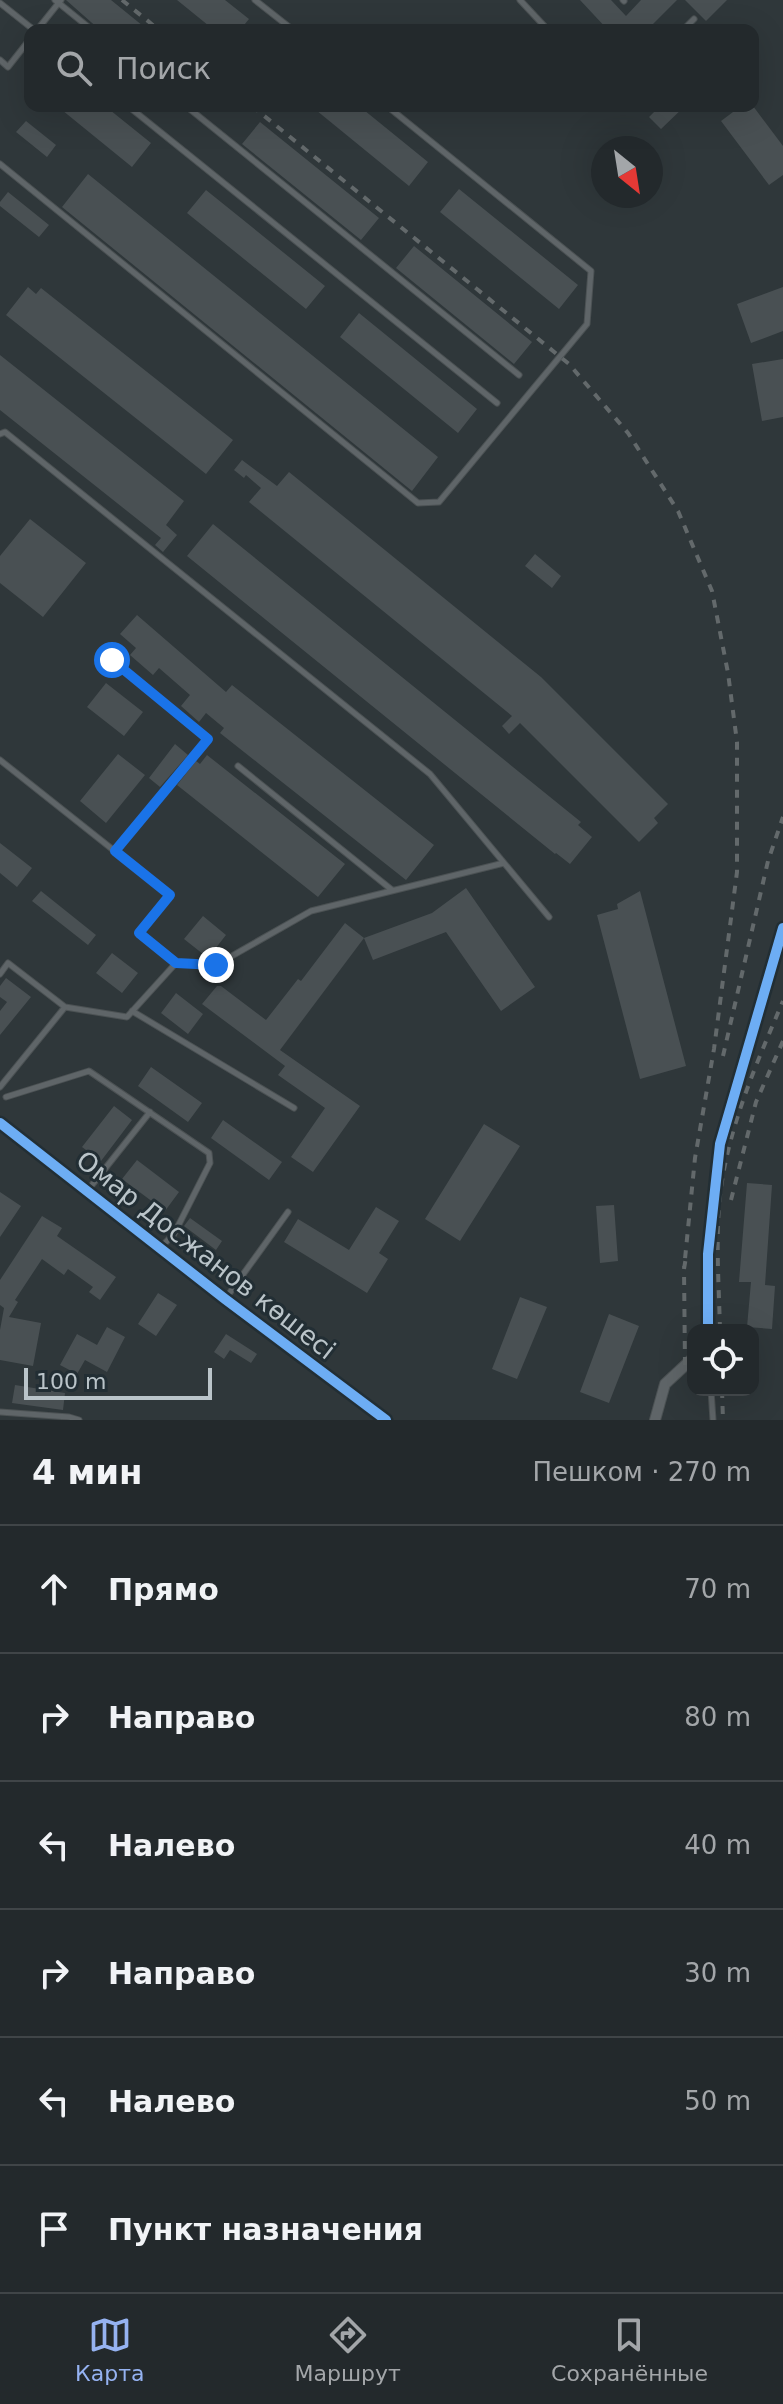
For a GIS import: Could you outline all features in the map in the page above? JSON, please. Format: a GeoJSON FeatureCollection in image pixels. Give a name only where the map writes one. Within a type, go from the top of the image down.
{"type":"FeatureCollection","features":[{"type":"Feature","properties":{"kind":"street"},"geometry":{"type":"LineString","coordinates":[[708,1324],[708,1254],[720,1144],[783,928]]}},
{"type":"Feature","properties":{"kind":"street","name":"Омар Досжанов көшесі"},"geometry":{"type":"LineString","coordinates":[[0,1123],[381,1418]]}},
{"type":"Feature","properties":{"kind":"street"},"geometry":{"type":"LineString","coordinates":[[655,1420],[665,1384],[687,1364]]}},
{"type":"Feature","properties":{"kind":"lane"},"geometry":{"type":"LineString","coordinates":[[255,0],[285,24]]}},
{"type":"Feature","properties":{"kind":"lane"},"geometry":{"type":"LineString","coordinates":[[520,0],[542,24]]}},
{"type":"Feature","properties":{"kind":"lane"},"geometry":{"type":"LineString","coordinates":[[41,24],[58,1],[85,24]]}},
{"type":"Feature","properties":{"kind":"lane"},"geometry":{"type":"LineString","coordinates":[[0,3],[28,24]]}},
{"type":"Feature","properties":{"kind":"lane"},"geometry":{"type":"LineString","coordinates":[[689,24],[694,19]]}},
{"type":"Feature","properties":{"kind":"lane"},"geometry":{"type":"LineString","coordinates":[[0,60],[8,67],[24,47]]}},
{"type":"Feature","properties":{"kind":"lane"},"geometry":{"type":"LineString","coordinates":[[135,112],[497,403]]}},
{"type":"Feature","properties":{"kind":"lane"},"geometry":{"type":"LineString","coordinates":[[193,112],[519,375]]}},
{"type":"Feature","properties":{"kind":"lane"},"geometry":{"type":"LineString","coordinates":[[0,164],[418,503],[439,502],[587,324],[591,271],[394,112]]}},
{"type":"Feature","properties":{"kind":"lane"},"geometry":{"type":"LineString","coordinates":[[0,434],[5,432],[430,774],[549,917]]}},
{"type":"Feature","properties":{"kind":"lane"},"geometry":{"type":"LineString","coordinates":[[112,660],[208,739],[115,851]]}},
{"type":"Feature","properties":{"kind":"lane"},"geometry":{"type":"LineString","coordinates":[[0,760],[170,895],[139,933],[176,963],[216,965],[311,911],[504,863]]}},
{"type":"Feature","properties":{"kind":"lane"},"geometry":{"type":"LineString","coordinates":[[238,766],[393,890]]}},
{"type":"Feature","properties":{"kind":"lane"},"geometry":{"type":"LineString","coordinates":[[0,974],[8,963],[65,1007],[127,1017],[176,963]]}},
{"type":"Feature","properties":{"kind":"lane"},"geometry":{"type":"LineString","coordinates":[[0,1087],[65,1007]]}},
{"type":"Feature","properties":{"kind":"lane"},"geometry":{"type":"LineString","coordinates":[[132,1011],[294,1108]]}},
{"type":"Feature","properties":{"kind":"lane"},"geometry":{"type":"LineString","coordinates":[[6,1097],[89,1071],[209,1153],[210,1163],[174,1234],[160,1248]]}},
{"type":"Feature","properties":{"kind":"lane"},"geometry":{"type":"LineString","coordinates":[[87,1191],[150,1112]]}},
{"type":"Feature","properties":{"kind":"lane"},"geometry":{"type":"LineString","coordinates":[[225,1299],[288,1212]]}},
{"type":"Feature","properties":{"kind":"lane"},"geometry":{"type":"LineString","coordinates":[[711,1396],[713,1420]]}},
{"type":"Feature","properties":{"kind":"lane"},"geometry":{"type":"LineString","coordinates":[[0,1412],[79,1420]]}},
{"type":"Feature","properties":{"kind":"building"},"geometry":{"type":"Polygon","coordinates":[[[66,0],[111,0],[141,24],[93,24],[66,0]]]}},
{"type":"Feature","properties":{"kind":"building"},"geometry":{"type":"Polygon","coordinates":[[[177,0],[225,0],[249,19],[245,24],[207,24],[177,0]]]}},
{"type":"Feature","properties":{"kind":"building"},"geometry":{"type":"Polygon","coordinates":[[[580,0],[611,0],[626,16],[641,0],[677,0],[653,24],[602,24],[580,0]]]}},
{"type":"Feature","properties":{"kind":"building"},"geometry":{"type":"Polygon","coordinates":[[[685,0],[727,0],[706,21],[685,0]]]}},
{"type":"Feature","properties":{"kind":"building"},"geometry":{"type":"Polygon","coordinates":[[[64,112],[112,112],[151,143],[132,167],[64,112]]]}},
{"type":"Feature","properties":{"kind":"building"},"geometry":{"type":"Polygon","coordinates":[[[318,112],[366,112],[428,162],[409,186],[318,112]]]}},
{"type":"Feature","properties":{"kind":"building"},"geometry":{"type":"Polygon","coordinates":[[[654,112],[679,112],[661,129],[649,117],[654,112]]]}},
{"type":"Feature","properties":{"kind":"building"},"geometry":{"type":"Polygon","coordinates":[[[733,112],[758,112],[783,146],[783,175],[769,185],[721,121],[733,112]]]}},
{"type":"Feature","properties":{"kind":"building"},"geometry":{"type":"Polygon","coordinates":[[[26,121],[56,145],[47,157],[16,132],[26,121]]]}},
{"type":"Feature","properties":{"kind":"building"},"geometry":{"type":"Polygon","coordinates":[[[260,122],[379,218],[361,240],[242,144],[260,122]]]}},
{"type":"Feature","properties":{"kind":"building"},"geometry":{"type":"Polygon","coordinates":[[[88,174],[438,457],[412,491],[62,207],[88,174]]]}},
{"type":"Feature","properties":{"kind":"building"},"geometry":{"type":"Polygon","coordinates":[[[459,189],[578,285],[559,309],[440,212],[459,189]]]}},
{"type":"Feature","properties":{"kind":"building"},"geometry":{"type":"Polygon","coordinates":[[[206,190],[325,286],[306,309],[187,213],[206,190]]]}},
{"type":"Feature","properties":{"kind":"building"},"geometry":{"type":"Polygon","coordinates":[[[8,192],[49,225],[39,237],[0,206],[8,192]]]}},
{"type":"Feature","properties":{"kind":"building"},"geometry":{"type":"Polygon","coordinates":[[[414,246],[532,342],[514,364],[396,268],[414,246]]]}},
{"type":"Feature","properties":{"kind":"building"},"geometry":{"type":"Polygon","coordinates":[[[28,287],[36,294],[41,288],[233,440],[206,474],[6,315],[28,287]]]}},
{"type":"Feature","properties":{"kind":"building"},"geometry":{"type":"Polygon","coordinates":[[[783,287],[783,331],[751,343],[737,304],[783,287]]]}},
{"type":"Feature","properties":{"kind":"building"},"geometry":{"type":"Polygon","coordinates":[[[359,313],[477,409],[458,433],[340,337],[359,313]]]}},
{"type":"Feature","properties":{"kind":"building"},"geometry":{"type":"Polygon","coordinates":[[[0,355],[184,501],[166,525],[177,535],[163,552],[155,545],[161,538],[0,410],[0,355]]]}},
{"type":"Feature","properties":{"kind":"building"},"geometry":{"type":"Polygon","coordinates":[[[783,359],[783,417],[762,421],[752,364],[783,359]]]}},
{"type":"Feature","properties":{"kind":"building"},"geometry":{"type":"Polygon","coordinates":[[[242,460],[277,486],[289,472],[541,677],[668,804],[654,818],[658,823],[639,842],[520,723],[509,734],[502,726],[512,716],[249,502],[261,488],[246,475],[244,478],[234,470],[242,460]]]}},
{"type":"Feature","properties":{"kind":"building"},"geometry":{"type":"Polygon","coordinates":[[[30,519],[86,563],[43,617],[0,583],[0,556],[30,519]]]}},
{"type":"Feature","properties":{"kind":"building"},"geometry":{"type":"Polygon","coordinates":[[[213,524],[581,822],[578,825],[592,837],[570,864],[187,556],[213,524]]]}},
{"type":"Feature","properties":{"kind":"building"},"geometry":{"type":"Polygon","coordinates":[[[535,554],[561,576],[552,588],[525,566],[535,554]]]}},
{"type":"Feature","properties":{"kind":"building"},"geometry":{"type":"Polygon","coordinates":[[[137,615],[226,692],[232,685],[434,845],[406,880],[220,733],[224,728],[206,713],[199,722],[181,706],[190,695],[159,668],[153,675],[130,655],[136,648],[120,634],[137,615]]]}},
{"type":"Feature","properties":{"kind":"building"},"geometry":{"type":"Polygon","coordinates":[[[106,683],[143,712],[124,736],[87,707],[106,683]]]}},
{"type":"Feature","properties":{"kind":"building"},"geometry":{"type":"Polygon","coordinates":[[[175,744],[188,755],[160,787],[149,778],[175,744]]]}},
{"type":"Feature","properties":{"kind":"building"},"geometry":{"type":"Polygon","coordinates":[[[118,754],[145,775],[106,823],[80,801],[118,754]]]}},
{"type":"Feature","properties":{"kind":"building"},"geometry":{"type":"Polygon","coordinates":[[[207,755],[345,864],[318,897],[177,785],[196,761],[200,764],[207,755]]]}},
{"type":"Feature","properties":{"kind":"building"},"geometry":{"type":"Polygon","coordinates":[[[0,843],[32,868],[17,887],[0,873],[0,843]]]}},
{"type":"Feature","properties":{"kind":"building"},"geometry":{"type":"Polygon","coordinates":[[[466,888],[535,987],[501,1011],[446,932],[373,960],[364,938],[432,913],[466,888]]]}},
{"type":"Feature","properties":{"kind":"building"},"geometry":{"type":"Polygon","coordinates":[[[41,891],[96,935],[88,945],[32,901],[41,891]]]}},
{"type":"Feature","properties":{"kind":"building"},"geometry":{"type":"Polygon","coordinates":[[[640,891],[686,1066],[640,1079],[597,915],[618,909],[617,904],[640,891]]]}},
{"type":"Feature","properties":{"kind":"building"},"geometry":{"type":"Polygon","coordinates":[[[203,916],[226,935],[208,958],[184,939],[203,916]]]}},
{"type":"Feature","properties":{"kind":"building"},"geometry":{"type":"Polygon","coordinates":[[[345,923],[364,938],[280,1050],[360,1106],[313,1172],[291,1157],[325,1108],[278,1075],[285,1066],[202,1004],[217,986],[221,986],[266,1020],[298,979],[301,981],[345,923]]]}},
{"type":"Feature","properties":{"kind":"building"},"geometry":{"type":"Polygon","coordinates":[[[112,953],[138,973],[122,993],[96,973],[112,953]]]}},
{"type":"Feature","properties":{"kind":"building"},"geometry":{"type":"Polygon","coordinates":[[[6,978],[31,997],[0,1035],[0,1011],[7,1002],[0,997],[0,986],[6,978]]]}},
{"type":"Feature","properties":{"kind":"building"},"geometry":{"type":"Polygon","coordinates":[[[176,993],[203,1014],[188,1034],[161,1013],[176,993]]]}},
{"type":"Feature","properties":{"kind":"building"},"geometry":{"type":"Polygon","coordinates":[[[151,1067],[202,1103],[188,1122],[138,1086],[151,1067]]]}},
{"type":"Feature","properties":{"kind":"building"},"geometry":{"type":"Polygon","coordinates":[[[114,1106],[132,1120],[101,1161],[82,1147],[114,1106]]]}},
{"type":"Feature","properties":{"kind":"building"},"geometry":{"type":"Polygon","coordinates":[[[223,1120],[282,1162],[269,1180],[211,1138],[223,1120]]]}},
{"type":"Feature","properties":{"kind":"building"},"geometry":{"type":"Polygon","coordinates":[[[484,1124],[520,1146],[460,1241],[425,1219],[484,1124]]]}},
{"type":"Feature","properties":{"kind":"building"},"geometry":{"type":"Polygon","coordinates":[[[137,1160],[179,1192],[165,1211],[122,1179],[137,1160]]]}},
{"type":"Feature","properties":{"kind":"building"},"geometry":{"type":"Polygon","coordinates":[[[747,1183],[772,1185],[765,1285],[775,1286],[772,1329],[747,1324],[751,1282],[739,1282],[747,1183]]]}},
{"type":"Feature","properties":{"kind":"building"},"geometry":{"type":"Polygon","coordinates":[[[0,1192],[21,1206],[0,1237],[0,1192]]]}},
{"type":"Feature","properties":{"kind":"building"},"geometry":{"type":"Polygon","coordinates":[[[614,1205],[618,1261],[600,1263],[596,1206],[614,1205]]]}},
{"type":"Feature","properties":{"kind":"building"},"geometry":{"type":"Polygon","coordinates":[[[376,1207],[399,1221],[379,1253],[388,1259],[367,1293],[284,1242],[298,1219],[349,1250],[376,1207]]]}},
{"type":"Feature","properties":{"kind":"building"},"geometry":{"type":"Polygon","coordinates":[[[42,1216],[62,1228],[57,1236],[116,1277],[100,1300],[89,1292],[93,1287],[68,1269],[64,1275],[42,1259],[15,1300],[18,1302],[9,1317],[41,1323],[33,1366],[0,1360],[4,1308],[0,1305],[0,1280],[42,1216]]]}},
{"type":"Feature","properties":{"kind":"building"},"geometry":{"type":"Polygon","coordinates":[[[190,1218],[222,1241],[216,1250],[184,1226],[190,1218]]]}},
{"type":"Feature","properties":{"kind":"building"},"geometry":{"type":"Polygon","coordinates":[[[158,1293],[177,1305],[156,1336],[138,1324],[158,1293]]]}},
{"type":"Feature","properties":{"kind":"building"},"geometry":{"type":"Polygon","coordinates":[[[520,1297],[547,1307],[517,1379],[492,1369],[520,1297]]]}},
{"type":"Feature","properties":{"kind":"building"},"geometry":{"type":"Polygon","coordinates":[[[609,1314],[639,1326],[609,1403],[580,1392],[609,1314]]]}},
{"type":"Feature","properties":{"kind":"building"},"geometry":{"type":"Polygon","coordinates":[[[107,1327],[125,1337],[107,1372],[85,1360],[77,1374],[60,1365],[77,1334],[97,1345],[107,1327]]]}},
{"type":"Feature","properties":{"kind":"building"},"geometry":{"type":"Polygon","coordinates":[[[226,1334],[257,1354],[251,1363],[230,1350],[224,1359],[214,1352],[226,1334]]]}},
{"type":"Feature","properties":{"kind":"building"},"geometry":{"type":"Polygon","coordinates":[[[15,1385],[65,1393],[63,1410],[12,1403],[15,1385]]]}},
{"type":"Feature","properties":{"kind":"railway"},"geometry":{"type":"LineString","coordinates":[[122,0],[152,24]]}},
{"type":"Feature","properties":{"kind":"railway"},"geometry":{"type":"LineString","coordinates":[[259,112],[569,364],[628,433],[678,511],[712,591],[737,742],[737,872],[714,1049],[695,1158],[684,1269]]}},
{"type":"Feature","properties":{"kind":"railway"},"geometry":{"type":"LineString","coordinates":[[723,1056],[768,861],[783,817]]}},
{"type":"Feature","properties":{"kind":"railway"},"geometry":{"type":"LineString","coordinates":[[720,1324],[718,1237],[722,1179],[743,1101],[783,1001]]}},
{"type":"Feature","properties":{"kind":"railway"},"geometry":{"type":"LineString","coordinates":[[731,1200],[756,1102],[783,1041]]}},
{"type":"Feature","properties":{"kind":"railway"},"geometry":{"type":"LineString","coordinates":[[685,1365],[686,1257]]}},
{"type":"Feature","properties":{"kind":"railway"},"geometry":{"type":"LineString","coordinates":[[722,1396],[723,1420]]}},
{"type":"Feature","properties":{"kind":"cycle path"},"geometry":{"type":"LineString","coordinates":[[708,1324],[708,1254],[720,1144],[783,928]]}},
{"type":"Feature","properties":{"kind":"cycle path"},"geometry":{"type":"LineString","coordinates":[[0,1123],[386,1420]]}},
{"type":"Feature","properties":{"kind":"route"},"geometry":{"type":"LineString","coordinates":[[112,660],[208,739],[115,851],[170,895],[139,933],[176,963],[216,965]]}}]}
